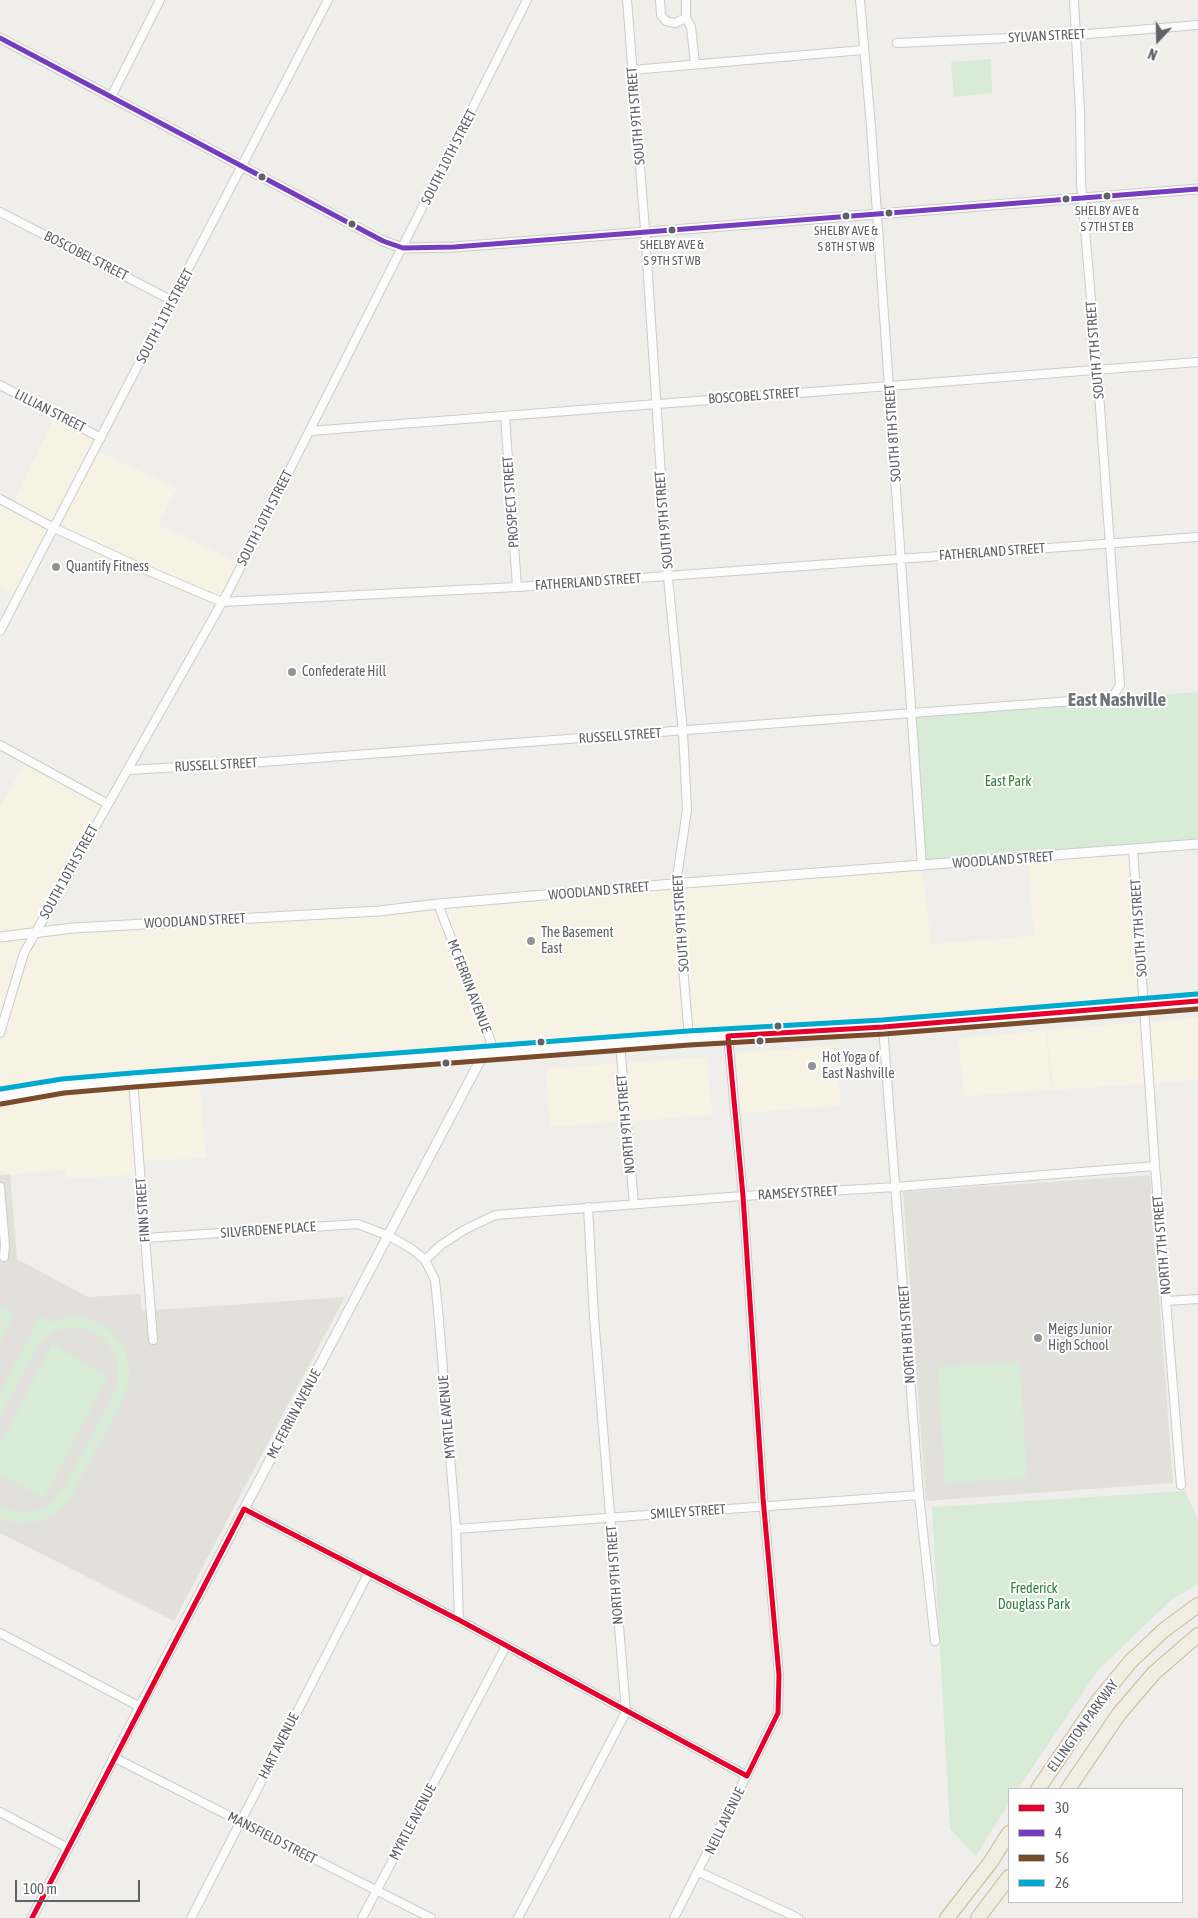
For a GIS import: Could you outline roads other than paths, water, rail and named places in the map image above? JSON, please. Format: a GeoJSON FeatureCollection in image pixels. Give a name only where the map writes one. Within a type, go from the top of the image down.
{"type":"FeatureCollection","features":[{"type":"Feature","properties":{"kind":"highway","name":"ELLINGTON PARKWAY"},"geometry":{"type":"LineString","coordinates":[[1039,1788],[1098,1701],[1131,1661],[1164,1630],[1198,1605]]}},
{"type":"Feature","properties":{"kind":"highway","name":"ELLINGTON PARKWAY"},"geometry":{"type":"LineString","coordinates":[[1069,1788],[1119,1714],[1154,1673],[1198,1635]]}},
{"type":"Feature","properties":{"kind":"highway"},"geometry":{"type":"LineString","coordinates":[[947,1918],[990,1863],[1008,1835]]}},
{"type":"Feature","properties":{"kind":"highway"},"geometry":{"type":"LineString","coordinates":[[978,1918],[1008,1877]]}},
{"type":"Feature","properties":{"kind":"main road"},"geometry":{"type":"LineString","coordinates":[[0,1097],[63,1086],[133,1080],[689,1038],[883,1027],[1198,1001]]}},
{"type":"Feature","properties":{"kind":"street"},"geometry":{"type":"LineString","coordinates":[[111,97],[160,0]]}},
{"type":"Feature","properties":{"kind":"street","name":"SOUTH 11TH STREET"},"geometry":{"type":"LineString","coordinates":[[0,630],[243,167],[328,0]]}},
{"type":"Feature","properties":{"kind":"street","name":"SOUTH 10TH STREET"},"geometry":{"type":"LineString","coordinates":[[0,1033],[24,953],[222,602],[527,0]]}},
{"type":"Feature","properties":{"kind":"street","name":"SOUTH 9TH STREET"},"geometry":{"type":"LineString","coordinates":[[627,0],[669,577],[683,732],[687,810],[676,884],[689,1038]]}},
{"type":"Feature","properties":{"kind":"street"},"geometry":{"type":"LineString","coordinates":[[660,0],[661,15],[666,21],[675,23],[686,18]]}},
{"type":"Feature","properties":{"kind":"street"},"geometry":{"type":"LineString","coordinates":[[686,0],[686,18],[691,27],[695,64]]}},
{"type":"Feature","properties":{"kind":"street","name":"SOUTH 8TH STREET"},"geometry":{"type":"LineString","coordinates":[[860,0],[913,712],[922,866]]}},
{"type":"Feature","properties":{"kind":"street","name":"SOUTH 7TH STREET"},"geometry":{"type":"LineString","coordinates":[[1074,0],[1083,199],[1098,369],[1120,685],[1112,698]]}},
{"type":"Feature","properties":{"kind":"street","name":"SYLVAN STREET"},"geometry":{"type":"LineString","coordinates":[[896,44],[1076,35],[1198,25]]}},
{"type":"Feature","properties":{"kind":"street"},"geometry":{"type":"LineString","coordinates":[[0,38],[383,241],[403,248],[454,247],[645,230],[1198,189]]}},
{"type":"Feature","properties":{"kind":"street"},"geometry":{"type":"LineString","coordinates":[[632,70],[863,50]]}},
{"type":"Feature","properties":{"kind":"street","name":"BOSCOBEL STREET"},"geometry":{"type":"LineString","coordinates":[[0,212],[172,301]]}},
{"type":"Feature","properties":{"kind":"street","name":"BOSCOBEL STREET"},"geometry":{"type":"LineString","coordinates":[[310,431],[1198,362]]}},
{"type":"Feature","properties":{"kind":"street","name":"LILLIAN STREET"},"geometry":{"type":"LineString","coordinates":[[0,385],[101,438]]}},
{"type":"Feature","properties":{"kind":"street","name":"PROSPECT STREET"},"geometry":{"type":"LineString","coordinates":[[505,416],[517,587]]}},
{"type":"Feature","properties":{"kind":"street","name":"FATHERLAND STREET"},"geometry":{"type":"LineString","coordinates":[[0,499],[54,528],[222,602],[669,577],[1198,537]]}},
{"type":"Feature","properties":{"kind":"street","name":"RUSSELL STREET"},"geometry":{"type":"LineString","coordinates":[[128,770],[683,732],[913,712],[1112,698]]}},
{"type":"Feature","properties":{"kind":"street"},"geometry":{"type":"LineString","coordinates":[[0,745],[108,804]]}},
{"type":"Feature","properties":{"kind":"street","name":"WOODLAND STREET"},"geometry":{"type":"LineString","coordinates":[[0,937],[73,928],[379,910],[676,884],[1198,844]]}},
{"type":"Feature","properties":{"kind":"street","name":"SOUTH 7TH STREET"},"geometry":{"type":"LineString","coordinates":[[1133,850],[1145,1006]]}},
{"type":"Feature","properties":{"kind":"street","name":"MC FERRIN AVENUE"},"geometry":{"type":"LineString","coordinates":[[32,1918],[113,1757],[491,1042],[438,904]]}},
{"type":"Feature","properties":{"kind":"street","name":"NORTH 7TH STREET"},"geometry":{"type":"LineString","coordinates":[[1145,1006],[1155,1166],[1181,1485]]}},
{"type":"Feature","properties":{"kind":"street","name":"NORTH 8TH STREET"},"geometry":{"type":"LineString","coordinates":[[883,1027],[920,1495],[935,1641]]}},
{"type":"Feature","properties":{"kind":"street","name":"NEILL AVENUE"},"geometry":{"type":"LineString","coordinates":[[674,1918],[778,1713],[778,1675],[728,1036]]}},
{"type":"Feature","properties":{"kind":"street","name":"NORTH 9TH STREET"},"geometry":{"type":"LineString","coordinates":[[620,1044],[634,1204]]}},
{"type":"Feature","properties":{"kind":"street","name":"FINN STREET"},"geometry":{"type":"LineString","coordinates":[[133,1080],[153,1340]]}},
{"type":"Feature","properties":{"kind":"street","name":"RAMSEY STREET"},"geometry":{"type":"LineString","coordinates":[[425,1260],[442,1245],[464,1230],[495,1215],[742,1196],[896,1187],[1155,1166]]}},
{"type":"Feature","properties":{"kind":"street"},"geometry":{"type":"LineString","coordinates":[[0,1187],[5,1245],[4,1257]]}},
{"type":"Feature","properties":{"kind":"street","name":"NORTH 9TH STREET"},"geometry":{"type":"LineString","coordinates":[[588,1207],[594,1317],[626,1712]]}},
{"type":"Feature","properties":{"kind":"street","name":"SILVERDENE PLACE"},"geometry":{"type":"LineString","coordinates":[[145,1238],[358,1224],[389,1236]]}},
{"type":"Feature","properties":{"kind":"street","name":"MYRTLE AVENUE"},"geometry":{"type":"LineString","coordinates":[[389,1236],[412,1249],[425,1260],[435,1280],[456,1529],[458,1620]]}},
{"type":"Feature","properties":{"kind":"street"},"geometry":{"type":"LineString","coordinates":[[1166,1301],[1198,1299]]}},
{"type":"Feature","properties":{"kind":"street","name":"SMILEY STREET"},"geometry":{"type":"LineString","coordinates":[[456,1529],[920,1495]]}},
{"type":"Feature","properties":{"kind":"street"},"geometry":{"type":"LineString","coordinates":[[244,1509],[458,1620],[747,1776]]}},
{"type":"Feature","properties":{"kind":"street","name":"HART AVENUE"},"geometry":{"type":"LineString","coordinates":[[191,1918],[368,1574]]}},
{"type":"Feature","properties":{"kind":"street"},"geometry":{"type":"LineString","coordinates":[[0,1633],[140,1707]]}},
{"type":"Feature","properties":{"kind":"street","name":"MYRTLE AVENUE"},"geometry":{"type":"LineString","coordinates":[[362,1918],[506,1646]]}},
{"type":"Feature","properties":{"kind":"street"},"geometry":{"type":"LineString","coordinates":[[518,1918],[626,1712]]}},
{"type":"Feature","properties":{"kind":"street","name":"MANSFIELD STREET"},"geometry":{"type":"LineString","coordinates":[[113,1757],[431,1918]]}},
{"type":"Feature","properties":{"kind":"street"},"geometry":{"type":"LineString","coordinates":[[0,1812],[66,1848]]}},
{"type":"Feature","properties":{"kind":"street"},"geometry":{"type":"LineString","coordinates":[[699,1872],[783,1915],[798,1918]]}},
{"type":"Feature","properties":{"kind":"place","name":"SHELBY AVE & S 7TH ST EB"},"geometry":{"type":"Point","coordinates":[1107,196]}},
{"type":"Feature","properties":{"kind":"place","name":"SHELBY AVE & S 8TH ST WB"},"geometry":{"type":"Point","coordinates":[846,216]}},
{"type":"Feature","properties":{"kind":"place","name":"SHELBY AVE & S 9TH ST WB"},"geometry":{"type":"Point","coordinates":[672,230]}},
{"type":"Feature","properties":{"kind":"place","name":"Quantify Fitness"},"geometry":{"type":"Point","coordinates":[56,567]}},
{"type":"Feature","properties":{"kind":"place","name":"Confederate Hill"},"geometry":{"type":"Point","coordinates":[292,672]}},
{"type":"Feature","properties":{"kind":"place","name":"The Basement East"},"geometry":{"type":"Point","coordinates":[531,941]}},
{"type":"Feature","properties":{"kind":"place","name":"Hot Yoga of East Nashville"},"geometry":{"type":"Point","coordinates":[812,1066]}},
{"type":"Feature","properties":{"kind":"place","name":"Meigs Junior High School"},"geometry":{"type":"Point","coordinates":[1038,1338]}},
{"type":"Feature","properties":{"kind":"district","name":"East Nashville"},"geometry":{"type":"Point","coordinates":[1117,700]}},
{"type":"Feature","properties":{"kind":"park label","name":"East Park"},"geometry":{"type":"Point","coordinates":[1008,782]}},
{"type":"Feature","properties":{"kind":"park label","name":"Frederick Douglass Park"},"geometry":{"type":"Point","coordinates":[1034,1598]}}]}
